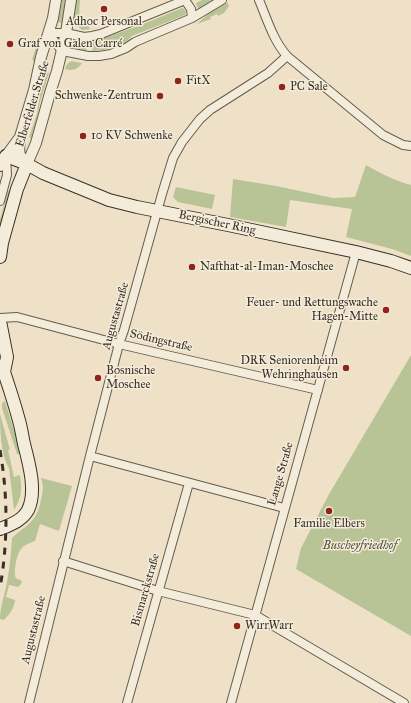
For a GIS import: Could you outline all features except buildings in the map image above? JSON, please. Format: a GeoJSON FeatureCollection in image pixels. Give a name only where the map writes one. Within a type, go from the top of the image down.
{"type":"FeatureCollection","features":[{"type":"Feature","properties":{"kind":"main road","name":"Bergischer Ring"},"geometry":{"type":"LineString","coordinates":[[3,161],[26,164],[43,173],[109,200],[356,252],[411,268]]}},
{"type":"Feature","properties":{"kind":"main road"},"geometry":{"type":"LineString","coordinates":[[0,257],[2,243],[26,164]]}},
{"type":"Feature","properties":{"kind":"main road"},"geometry":{"type":"LineString","coordinates":[[0,320],[7,357],[2,369],[19,418],[29,465],[32,488],[32,499],[28,511],[22,518],[0,529]]}},
{"type":"Feature","properties":{"kind":"street"},"geometry":{"type":"LineString","coordinates":[[56,0],[53,18],[48,33],[66,33],[84,37],[101,34],[185,0],[191,9],[192,18]]}},
{"type":"Feature","properties":{"kind":"street","name":"Elberfelder Straße"},"geometry":{"type":"LineString","coordinates":[[26,164],[36,143],[62,51],[71,0]]}},
{"type":"Feature","properties":{"kind":"street","name":"Elberfelder Straße"},"geometry":{"type":"LineString","coordinates":[[48,33],[62,51],[88,56],[111,54],[126,48],[135,42],[192,18],[222,0]]}},
{"type":"Feature","properties":{"kind":"street"},"geometry":{"type":"LineString","coordinates":[[259,0],[274,36],[281,49],[287,56],[383,135],[403,145],[411,146]]}},
{"type":"Feature","properties":{"kind":"street","name":"Elberfelder Straße"},"geometry":{"type":"LineString","coordinates":[[3,161],[20,137],[34,90],[48,33]]}},
{"type":"Feature","properties":{"kind":"street","name":"Augustastraße"},"geometry":{"type":"LineString","coordinates":[[29,703],[90,456],[157,210],[174,158],[182,142],[200,119],[233,94],[268,73],[287,56]]}},
{"type":"Feature","properties":{"kind":"street"},"geometry":{"type":"LineString","coordinates":[[20,137],[20,158],[26,164]]}},
{"type":"Feature","properties":{"kind":"street"},"geometry":{"type":"LineString","coordinates":[[0,201],[7,175],[3,161]]}},
{"type":"Feature","properties":{"kind":"street","name":"Lange Straße"},"geometry":{"type":"LineString","coordinates":[[231,703],[356,252]]}},
{"type":"Feature","properties":{"kind":"street","name":"Södingstraße"},"geometry":{"type":"LineString","coordinates":[[0,320],[17,317],[120,344],[318,390]]}},
{"type":"Feature","properties":{"kind":"street"},"geometry":{"type":"LineString","coordinates":[[90,456],[284,508]]}},
{"type":"Feature","properties":{"kind":"street","name":"Bismarckstraße"},"geometry":{"type":"LineString","coordinates":[[127,703],[189,483]]}},
{"type":"Feature","properties":{"kind":"street"},"geometry":{"type":"LineString","coordinates":[[63,561],[158,590],[255,615],[404,703]]}},
{"type":"Feature","properties":{"kind":"green space"},"geometry":{"type":"Polygon","coordinates":[[[62,0],[66,0],[63,22],[61,23],[58,22],[62,0]]]}},
{"type":"Feature","properties":{"kind":"green space"},"geometry":{"type":"Polygon","coordinates":[[[75,0],[80,0],[80,16],[90,29],[82,30],[75,20],[75,0]]]}},
{"type":"Feature","properties":{"kind":"green space"},"geometry":{"type":"Polygon","coordinates":[[[202,0],[212,0],[198,9],[196,3],[202,0]]]}},
{"type":"Feature","properties":{"kind":"green space"},"geometry":{"type":"Polygon","coordinates":[[[227,3],[229,6],[224,13],[218,16],[217,14],[210,17],[211,19],[197,24],[209,13],[227,3]]]}},
{"type":"Feature","properties":{"kind":"green space"},"geometry":{"type":"Polygon","coordinates":[[[182,8],[186,12],[185,15],[132,36],[124,44],[117,47],[92,51],[93,42],[141,25],[182,8]]]}},
{"type":"Feature","properties":{"kind":"green space"},"geometry":{"type":"Polygon","coordinates":[[[39,37],[42,40],[36,61],[32,60],[39,37]]]}},
{"type":"Feature","properties":{"kind":"green space"},"geometry":{"type":"Polygon","coordinates":[[[74,43],[87,43],[86,51],[74,48],[74,43]]]}},
{"type":"Feature","properties":{"kind":"green space"},"geometry":{"type":"Polygon","coordinates":[[[71,61],[82,63],[75,69],[65,69],[67,64],[71,61]]]}},
{"type":"Feature","properties":{"kind":"green space"},"geometry":{"type":"Polygon","coordinates":[[[46,72],[49,73],[31,138],[29,137],[37,114],[40,92],[46,72]]]}},
{"type":"Feature","properties":{"kind":"green space"},"geometry":{"type":"Polygon","coordinates":[[[366,165],[393,179],[411,185],[411,256],[392,249],[346,237],[352,209],[290,200],[286,227],[230,217],[233,179],[333,198],[355,197],[366,165]]]}},
{"type":"Feature","properties":{"kind":"green space"},"geometry":{"type":"Polygon","coordinates":[[[176,187],[215,195],[212,209],[178,202],[173,197],[176,187]]]}},
{"type":"Feature","properties":{"kind":"green space"},"geometry":{"type":"Polygon","coordinates":[[[8,191],[10,191],[0,228],[0,219],[8,191]]]}},
{"type":"Feature","properties":{"kind":"green space","name":"Buscheyfriedhof"},"geometry":{"type":"Polygon","coordinates":[[[411,355],[411,636],[296,569],[301,548],[328,496],[411,355]]]}},
{"type":"Feature","properties":{"kind":"green space"},"geometry":{"type":"Polygon","coordinates":[[[5,401],[19,447],[19,454],[17,454],[2,408],[2,403],[5,401]]]}},
{"type":"Feature","properties":{"kind":"green space"},"geometry":{"type":"Polygon","coordinates":[[[0,414],[10,450],[8,450],[14,477],[20,475],[21,493],[14,510],[9,468],[4,456],[0,427],[0,414]]]}},
{"type":"Feature","properties":{"kind":"green space"},"geometry":{"type":"Polygon","coordinates":[[[41,478],[72,486],[59,531],[40,524],[35,541],[25,545],[22,548],[18,555],[15,575],[16,578],[22,581],[18,587],[9,585],[6,597],[15,600],[11,611],[6,618],[4,620],[0,619],[9,571],[12,538],[29,524],[37,513],[43,492],[41,478]]]}},
{"type":"Feature","properties":{"kind":"railway"},"geometry":{"type":"LineString","coordinates":[[0,450],[6,502],[6,536],[0,588]]}},
{"type":"Feature","properties":{"kind":"place","name":"Adhoc Personal"},"geometry":{"type":"Point","coordinates":[104,9]}},
{"type":"Feature","properties":{"kind":"place","name":"Graf von Galen Carré"},"geometry":{"type":"Point","coordinates":[10,44]}},
{"type":"Feature","properties":{"kind":"place","name":"FitX"},"geometry":{"type":"Point","coordinates":[178,81]}},
{"type":"Feature","properties":{"kind":"place","name":"PC Sale"},"geometry":{"type":"Point","coordinates":[282,87]}},
{"type":"Feature","properties":{"kind":"place","name":"Schwenke-Zentrum"},"geometry":{"type":"Point","coordinates":[160,96]}},
{"type":"Feature","properties":{"kind":"place","name":"10 KV Schwenke"},"geometry":{"type":"Point","coordinates":[83,136]}},
{"type":"Feature","properties":{"kind":"place","name":"Nafthat-al-Iman-Moschee"},"geometry":{"type":"Point","coordinates":[192,267]}},
{"type":"Feature","properties":{"kind":"place","name":"Feuer- und Rettungswache Hagen-Mitte"},"geometry":{"type":"Point","coordinates":[386,310]}},
{"type":"Feature","properties":{"kind":"place","name":"DRK Seniorenheim Wehringhausen"},"geometry":{"type":"Point","coordinates":[346,368]}},
{"type":"Feature","properties":{"kind":"place","name":"Bosnische Moschee"},"geometry":{"type":"Point","coordinates":[98,378]}},
{"type":"Feature","properties":{"kind":"place","name":"Familie Elbers"},"geometry":{"type":"Point","coordinates":[329,511]}},
{"type":"Feature","properties":{"kind":"place","name":"WirrWarr"},"geometry":{"type":"Point","coordinates":[237,626]}}]}
